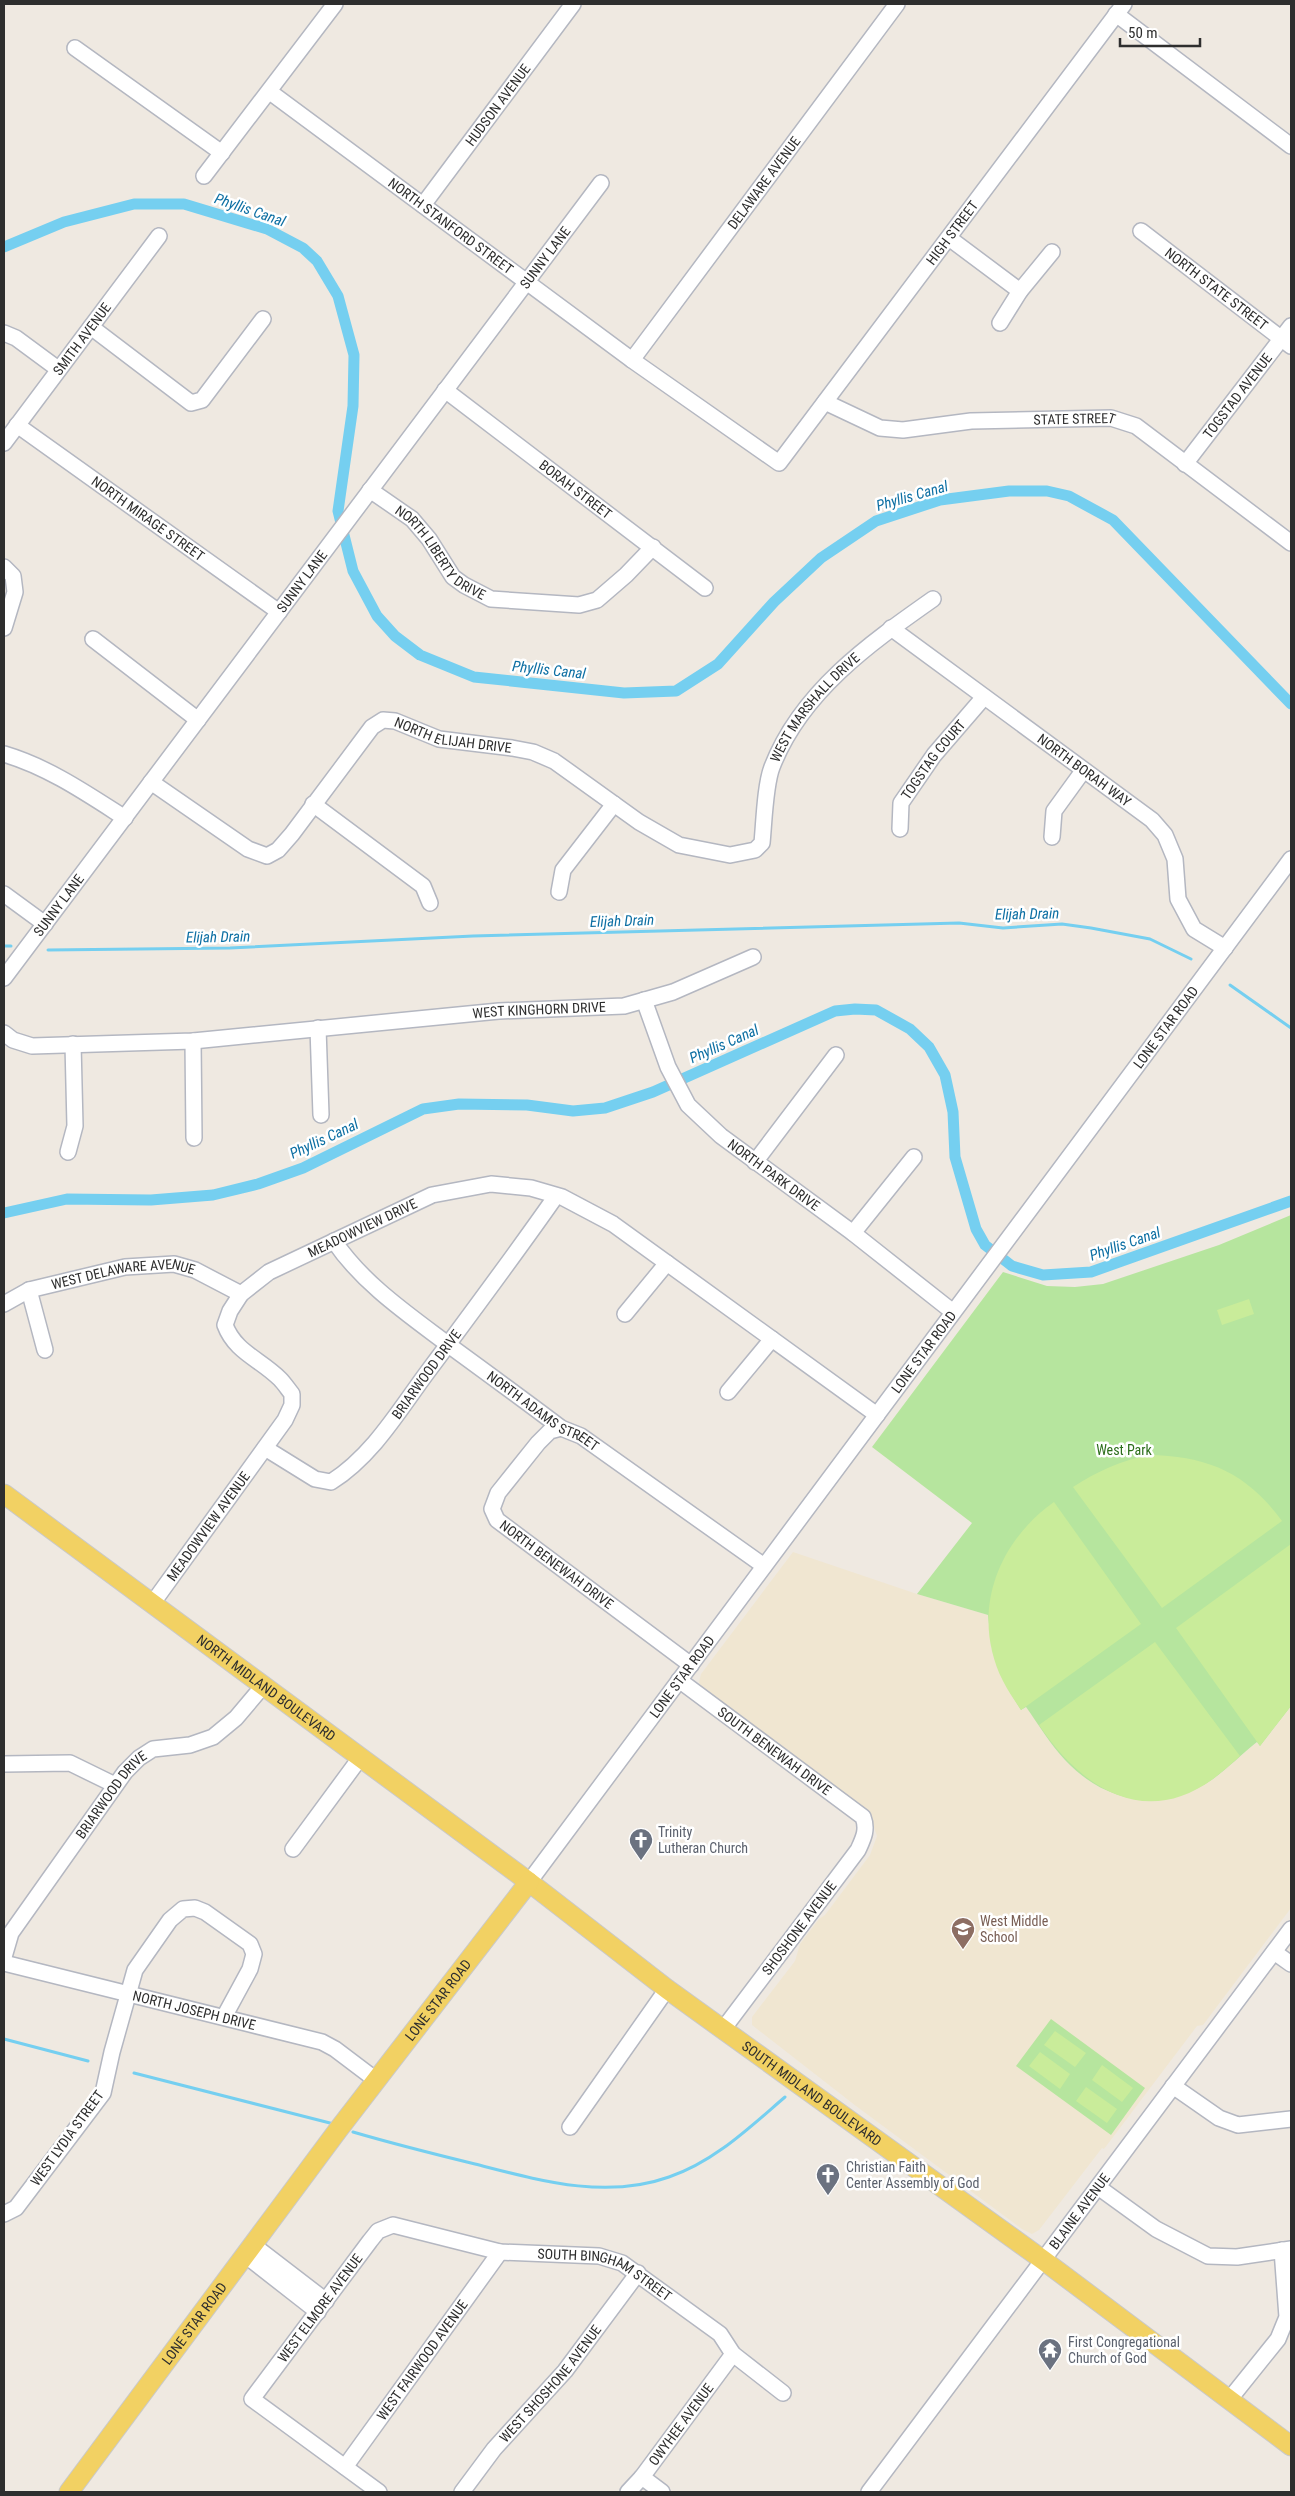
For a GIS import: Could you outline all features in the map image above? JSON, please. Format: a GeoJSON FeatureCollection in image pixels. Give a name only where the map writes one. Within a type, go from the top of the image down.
{"type":"FeatureCollection","features":[{"type":"Feature","properties":{"kind":"main road","name":"NORTH MIDLAND BOULEVARD"},"geometry":{"type":"LineString","coordinates":[[4,1494],[529,1882]]}},
{"type":"Feature","properties":{"kind":"main road","name":"SOUTH MIDLAND BOULEVARD"},"geometry":{"type":"LineString","coordinates":[[529,1882],[668,1989],[1043,2260],[1291,2446]]}},
{"type":"Feature","properties":{"kind":"main road","name":"LONE STAR ROAD"},"geometry":{"type":"LineString","coordinates":[[69,2492],[376,2080],[529,1882]]}},
{"type":"Feature","properties":{"kind":"street"},"geometry":{"type":"LineString","coordinates":[[204,176],[270,92],[335,4]]}},
{"type":"Feature","properties":{"kind":"street","name":"HUDSON AVENUE"},"geometry":{"type":"LineString","coordinates":[[423,205],[573,4]]}},
{"type":"Feature","properties":{"kind":"street","name":"DELAWARE AVENUE"},"geometry":{"type":"LineString","coordinates":[[632,360],[897,4]]}},
{"type":"Feature","properties":{"kind":"street"},"geometry":{"type":"LineString","coordinates":[[1120,9],[1291,146]]}},
{"type":"Feature","properties":{"kind":"street","name":"HIGH STREET"},"geometry":{"type":"LineString","coordinates":[[779,463],[1120,9]]}},
{"type":"Feature","properties":{"kind":"street"},"geometry":{"type":"LineString","coordinates":[[75,48],[222,153]]}},
{"type":"Feature","properties":{"kind":"street","name":"NORTH STANFORD STREET"},"geometry":{"type":"LineString","coordinates":[[270,92],[632,360],[779,463]]}},
{"type":"Feature","properties":{"kind":"street","name":"SUNNY LANE"},"geometry":{"type":"LineString","coordinates":[[4,978],[601,183]]}},
{"type":"Feature","properties":{"kind":"street","name":"NORTH STATE STREET"},"geometry":{"type":"LineString","coordinates":[[1141,231],[1286,342]]}},
{"type":"Feature","properties":{"kind":"street","name":"SMITH AVENUE"},"geometry":{"type":"LineString","coordinates":[[4,443],[159,236]]}},
{"type":"Feature","properties":{"kind":"street"},"geometry":{"type":"LineString","coordinates":[[948,238],[1020,291]]}},
{"type":"Feature","properties":{"kind":"street"},"geometry":{"type":"LineString","coordinates":[[1000,323],[1020,291],[1052,252]]}},
{"type":"Feature","properties":{"kind":"street"},"geometry":{"type":"LineString","coordinates":[[91,328],[191,403],[202,400],[264,319]]}},
{"type":"Feature","properties":{"kind":"street","name":"TOGSTAD AVENUE"},"geometry":{"type":"LineString","coordinates":[[1185,464],[1286,342],[1291,326]]}},
{"type":"Feature","properties":{"kind":"street"},"geometry":{"type":"LineString","coordinates":[[4,334],[16,338],[58,369]]}},
{"type":"Feature","properties":{"kind":"street","name":"BORAH STREET"},"geometry":{"type":"LineString","coordinates":[[445,390],[705,588]]}},
{"type":"Feature","properties":{"kind":"street","name":"STATE STREET"},"geometry":{"type":"LineString","coordinates":[[825,402],[880,428],[903,430],[971,422],[1111,418],[1136,426],[1291,543]]}},
{"type":"Feature","properties":{"kind":"street","name":"NORTH MIRAGE STREET"},"geometry":{"type":"LineString","coordinates":[[17,425],[278,612]]}},
{"type":"Feature","properties":{"kind":"street","name":"NORTH LIBERTY DRIVE"},"geometry":{"type":"LineString","coordinates":[[370,490],[412,519],[429,539],[447,569],[464,586],[491,599],[579,605],[597,600],[626,575],[653,547]]}},
{"type":"Feature","properties":{"kind":"street"},"geometry":{"type":"LineString","coordinates":[[4,567],[13,576],[15,592],[4,628]]}},
{"type":"Feature","properties":{"kind":"street","name":"WEST MARSHALL DRIVE"},"geometry":{"type":"LineString","coordinates":[[755,850],[762,843],[771,769],[791,727],[828,680],[891,628],[933,599]]}},
{"type":"Feature","properties":{"kind":"street","name":"NORTH BORAH WAY"},"geometry":{"type":"LineString","coordinates":[[891,628],[1152,820],[1165,836],[1175,859],[1178,899],[1194,929],[1225,948]]}},
{"type":"Feature","properties":{"kind":"street"},"geometry":{"type":"LineString","coordinates":[[93,639],[198,720]]}},
{"type":"Feature","properties":{"kind":"street","name":"TOGSTAG COURT"},"geometry":{"type":"LineString","coordinates":[[900,828],[901,803],[934,755],[984,697]]}},
{"type":"Feature","properties":{"kind":"street","name":"NORTH ELIJAH DRIVE"},"geometry":{"type":"LineString","coordinates":[[151,782],[248,849],[268,856],[278,850],[372,727],[383,720],[395,721],[439,739],[533,752],[554,762],[639,822],[678,845],[730,856],[755,850]]}},
{"type":"Feature","properties":{"kind":"street"},"geometry":{"type":"LineString","coordinates":[[4,754],[21,759],[68,782],[124,818]]}},
{"type":"Feature","properties":{"kind":"street"},"geometry":{"type":"LineString","coordinates":[[1052,837],[1054,811],[1083,771]]}},
{"type":"Feature","properties":{"kind":"street"},"geometry":{"type":"LineString","coordinates":[[313,804],[424,886],[430,902]]}},
{"type":"Feature","properties":{"kind":"street"},"geometry":{"type":"LineString","coordinates":[[559,892],[562,870],[614,804]]}},
{"type":"Feature","properties":{"kind":"street","name":"LONE STAR ROAD"},"geometry":{"type":"LineString","coordinates":[[529,1882],[1291,859]]}},
{"type":"Feature","properties":{"kind":"street"},"geometry":{"type":"LineString","coordinates":[[4,894],[44,924]]}},
{"type":"Feature","properties":{"kind":"street","name":"WEST KINGHORN DRIVE"},"geometry":{"type":"LineString","coordinates":[[4,1033],[13,1040],[32,1046],[193,1041],[499,1011],[624,1006],[673,992],[753,957]]}},
{"type":"Feature","properties":{"kind":"street","name":"NORTH PARK DRIVE"},"geometry":{"type":"LineString","coordinates":[[644,1000],[670,1071],[688,1105],[714,1130],[853,1233],[953,1312]]}},
{"type":"Feature","properties":{"kind":"street"},"geometry":{"type":"LineString","coordinates":[[318,1028],[321,1115]]}},
{"type":"Feature","properties":{"kind":"street"},"geometry":{"type":"LineString","coordinates":[[193,1041],[194,1138]]}},
{"type":"Feature","properties":{"kind":"street"},"geometry":{"type":"LineString","coordinates":[[68,1152],[75,1126],[73,1044]]}},
{"type":"Feature","properties":{"kind":"street"},"geometry":{"type":"LineString","coordinates":[[755,1162],[836,1055]]}},
{"type":"Feature","properties":{"kind":"street"},"geometry":{"type":"LineString","coordinates":[[853,1233],[914,1157]]}},
{"type":"Feature","properties":{"kind":"street","name":"MEADOWVIEW DRIVE"},"geometry":{"type":"LineString","coordinates":[[264,1448],[285,1420],[292,1405],[292,1394],[279,1378],[237,1347],[229,1337],[225,1324],[230,1311],[241,1294],[269,1272],[432,1195],[491,1184],[531,1188],[556,1196],[613,1224],[877,1415]]}},
{"type":"Feature","properties":{"kind":"street","name":"BRIARWOOD DRIVE"},"geometry":{"type":"LineString","coordinates":[[264,1448],[315,1478],[331,1482],[372,1447],[556,1196]]}},
{"type":"Feature","properties":{"kind":"street","name":"NORTH ADAMS STREET"},"geometry":{"type":"LineString","coordinates":[[334,1241],[360,1273],[416,1320],[561,1428],[580,1436],[764,1566]]}},
{"type":"Feature","properties":{"kind":"street","name":"WEST DELAWARE AVENUE"},"geometry":{"type":"LineString","coordinates":[[4,1304],[29,1290],[125,1267],[174,1264],[195,1270],[241,1294]]}},
{"type":"Feature","properties":{"kind":"street"},"geometry":{"type":"LineString","coordinates":[[625,1314],[667,1264]]}},
{"type":"Feature","properties":{"kind":"street"},"geometry":{"type":"LineString","coordinates":[[29,1290],[45,1350]]}},
{"type":"Feature","properties":{"kind":"street"},"geometry":{"type":"LineString","coordinates":[[728,1392],[772,1339]]}},
{"type":"Feature","properties":{"kind":"street","name":"NORTH BENEWAH DRIVE"},"geometry":{"type":"LineString","coordinates":[[561,1428],[550,1431],[538,1443],[498,1493],[492,1509],[497,1520],[691,1665]]}},
{"type":"Feature","properties":{"kind":"street","name":"MEADOWVIEW AVENUE"},"geometry":{"type":"LineString","coordinates":[[152,1604],[264,1448]]}},
{"type":"Feature","properties":{"kind":"street","name":"SOUTH BENEWAH DRIVE"},"geometry":{"type":"LineString","coordinates":[[679,1680],[863,1817],[866,1825]]}},
{"type":"Feature","properties":{"kind":"street","name":"BRIARWOOD DRIVE"},"geometry":{"type":"LineString","coordinates":[[4,1957],[11,1933],[115,1785],[139,1758],[153,1749],[190,1745],[213,1737],[236,1718],[263,1686]]}},
{"type":"Feature","properties":{"kind":"street"},"geometry":{"type":"LineString","coordinates":[[293,1849],[360,1758]]}},
{"type":"Feature","properties":{"kind":"street"},"geometry":{"type":"LineString","coordinates":[[4,1764],[70,1763],[115,1785]]}},
{"type":"Feature","properties":{"kind":"street","name":"SHOSHONE AVENUE"},"geometry":{"type":"LineString","coordinates":[[724,2028],[858,1850],[866,1833],[866,1825]]}},
{"type":"Feature","properties":{"kind":"street","name":"WEST LYDIA STREET"},"geometry":{"type":"LineString","coordinates":[[4,2214],[16,2208],[103,2092],[135,1970],[170,1920],[184,1909],[195,1908],[205,1912],[250,1944],[254,1954],[250,1969],[224,2017]]}},
{"type":"Feature","properties":{"kind":"street","name":"BLAINE AVENUE"},"geometry":{"type":"LineString","coordinates":[[869,2492],[1291,1929]]}},
{"type":"Feature","properties":{"kind":"street"},"geometry":{"type":"LineString","coordinates":[[1274,1952],[1291,1964]]}},
{"type":"Feature","properties":{"kind":"street","name":"NORTH JOSEPH DRIVE"},"geometry":{"type":"LineString","coordinates":[[4,1964],[128,1992],[322,2042],[335,2049],[376,2080]]}},
{"type":"Feature","properties":{"kind":"street"},"geometry":{"type":"LineString","coordinates":[[570,2126],[668,1989]]}},
{"type":"Feature","properties":{"kind":"street"},"geometry":{"type":"LineString","coordinates":[[1174,2086],[1219,2118],[1238,2125],[1291,2119]]}},
{"type":"Feature","properties":{"kind":"street"},"geometry":{"type":"LineString","coordinates":[[1098,2187],[1156,2229],[1208,2256],[1237,2257],[1287,2250],[1288,2316],[1278,2339],[1229,2400]]}},
{"type":"Feature","properties":{"kind":"street","name":"SOUTH BINGHAM STREET"},"geometry":{"type":"LineString","coordinates":[[393,2225],[500,2252],[599,2256],[622,2263],[720,2334],[733,2354],[783,2393]]}},
{"type":"Feature","properties":{"kind":"street","name":"WEST ELMORE AVENUE"},"geometry":{"type":"LineString","coordinates":[[345,2467],[252,2399],[378,2231],[393,2225]]}},
{"type":"Feature","properties":{"kind":"street"},"geometry":{"type":"LineString","coordinates":[[249,2250],[322,2307]]}},
{"type":"Feature","properties":{"kind":"street","name":"WEST FAIRWOOD AVENUE"},"geometry":{"type":"LineString","coordinates":[[345,2467],[500,2252]]}},
{"type":"Feature","properties":{"kind":"street","name":"WEST SHOSHONE AVENUE"},"geometry":{"type":"LineString","coordinates":[[462,2492],[494,2449],[565,2371],[638,2274]]}},
{"type":"Feature","properties":{"kind":"street","name":"OWYHEE AVENUE"},"geometry":{"type":"LineString","coordinates":[[628,2492],[642,2477],[733,2354]]}},
{"type":"Feature","properties":{"kind":"street"},"geometry":{"type":"LineString","coordinates":[[345,2467],[379,2492]]}},
{"type":"Feature","properties":{"kind":"street"},"geometry":{"type":"LineString","coordinates":[[642,2477],[662,2492]]}},
{"type":"Feature","properties":{"kind":"shaded area"},"geometry":{"type":"Polygon","coordinates":[[[793,1552],[917,1594],[988,1615],[991,1648],[1022,1710],[1026,1707],[1066,1761],[1104,1789],[1167,1799],[1188,1791],[1212,1780],[1257,1742],[1260,1746],[1291,1706],[1291,1908],[1203,2025],[1197,2026],[1104,2149],[1102,2148],[1039,2230],[1032,2234],[1022,2229],[856,2106],[752,2025],[752,2017],[795,1961],[800,1944],[819,1919],[825,1915],[870,1855],[877,1836],[870,1816],[702,1690],[699,1682],[701,1674],[793,1552]]]}},
{"type":"Feature","properties":{"kind":"green space","name":"West Park"},"geometry":{"type":"Polygon","coordinates":[[[1291,1215],[1291,1706],[1260,1746],[1257,1742],[1213,1779],[1194,1790],[1174,1797],[1154,1800],[1135,1799],[1116,1794],[1098,1786],[1081,1775],[1049,1741],[1026,1707],[1021,1710],[1007,1686],[994,1654],[988,1615],[917,1594],[972,1523],[872,1447],[1003,1272],[1047,1286],[1075,1287],[1103,1284],[1219,1245],[1291,1215]]]}},
{"type":"Feature","properties":{"kind":"green space"},"geometry":{"type":"Polygon","coordinates":[[[1249,1299],[1254,1314],[1222,1325],[1217,1310],[1249,1299]]]}},
{"type":"Feature","properties":{"kind":"green space"},"geometry":{"type":"Polygon","coordinates":[[[1149,1455],[1190,1459],[1224,1470],[1240,1479],[1255,1491],[1269,1504],[1282,1521],[1162,1608],[1073,1487],[1110,1467],[1149,1455]]]}},
{"type":"Feature","properties":{"kind":"green space"},"geometry":{"type":"Polygon","coordinates":[[[1054,1502],[1141,1624],[1021,1710],[1003,1681],[993,1656],[989,1631],[989,1606],[994,1582],[1004,1559],[1017,1538],[1034,1519],[1054,1502]]]}},
{"type":"Feature","properties":{"kind":"green space"},"geometry":{"type":"Polygon","coordinates":[[[1291,1544],[1291,1706],[1260,1746],[1176,1628],[1291,1544]]]}},
{"type":"Feature","properties":{"kind":"green space"},"geometry":{"type":"Polygon","coordinates":[[[1155,1642],[1240,1756],[1213,1779],[1187,1794],[1162,1801],[1138,1800],[1115,1794],[1094,1782],[1055,1747],[1039,1725],[1155,1642]]]}},
{"type":"Feature","properties":{"kind":"green space"},"geometry":{"type":"Polygon","coordinates":[[[1051,2019],[1145,2088],[1111,2135],[1016,2066],[1051,2019]]]}},
{"type":"Feature","properties":{"kind":"green space"},"geometry":{"type":"Polygon","coordinates":[[[1055,2031],[1086,2053],[1075,2067],[1044,2045],[1055,2031]]]}},
{"type":"Feature","properties":{"kind":"green space"},"geometry":{"type":"Polygon","coordinates":[[[1040,2052],[1070,2074],[1060,2089],[1029,2066],[1040,2052]]]}},
{"type":"Feature","properties":{"kind":"green space"},"geometry":{"type":"Polygon","coordinates":[[[1102,2065],[1133,2088],[1122,2102],[1092,2080],[1102,2065]]]}},
{"type":"Feature","properties":{"kind":"green space"},"geometry":{"type":"Polygon","coordinates":[[[1086,2087],[1117,2109],[1107,2123],[1076,2101],[1086,2087]]]}},
{"type":"Feature","properties":{"kind":"waterway","name":"Phyllis Canal"},"geometry":{"type":"LineString","coordinates":[[4,247],[64,222],[134,204],[184,204],[267,229],[303,248],[317,261],[338,296],[354,355],[353,406],[338,511],[353,571],[377,616],[395,636],[420,655],[474,677],[624,693],[676,691],[718,664],[774,602],[821,558],[876,521],[940,500],[1009,491],[1047,491],[1069,496],[1113,520],[1291,704]]}},
{"type":"Feature","properties":{"kind":"waterway","name":"Elijah Drain"},"geometry":{"type":"LineString","coordinates":[[48,950],[230,948],[473,936],[959,923],[1003,928],[1062,924],[1091,928],[1150,939],[1191,959]]}},
{"type":"Feature","properties":{"kind":"waterway","name":"Elijah Drain"},"geometry":{"type":"LineString","coordinates":[[4,946],[11,946]]}},
{"type":"Feature","properties":{"kind":"waterway","name":"Elijah Drain"},"geometry":{"type":"LineString","coordinates":[[1230,985],[1291,1028]]}},
{"type":"Feature","properties":{"kind":"waterway","name":"Phyllis Canal"},"geometry":{"type":"LineString","coordinates":[[4,1213],[67,1199],[151,1200],[213,1195],[258,1184],[303,1168],[423,1109],[459,1104],[527,1105],[573,1111],[605,1108],[653,1092],[835,1011],[855,1009],[876,1010],[910,1029],[929,1047],[945,1075],[953,1112],[955,1157],[976,1229],[985,1245],[1012,1266],[1043,1275],[1091,1272],[1291,1201]]}},
{"type":"Feature","properties":{"kind":"waterway"},"geometry":{"type":"LineString","coordinates":[[4,2039],[88,2061]]}},
{"type":"Feature","properties":{"kind":"waterway"},"geometry":{"type":"LineString","coordinates":[[134,2073],[330,2123]]}},
{"type":"Feature","properties":{"kind":"waterway"},"geometry":{"type":"LineString","coordinates":[[353,2132],[429,2153],[547,2181],[596,2187],[621,2187],[645,2184],[669,2177],[701,2162],[731,2143],[785,2097]]}},
{"type":"Feature","properties":{"kind":"place","name":"Trinity Lutheran Church"},"geometry":{"type":"Point","coordinates":[641,1861]}},
{"type":"Feature","properties":{"kind":"place","name":"West Middle School"},"geometry":{"type":"Point","coordinates":[963,1950]}},
{"type":"Feature","properties":{"kind":"place","name":"Christian Faith Center Assembly of God"},"geometry":{"type":"Point","coordinates":[828,2196]}},
{"type":"Feature","properties":{"kind":"place","name":"First Congregational Church of God"},"geometry":{"type":"Point","coordinates":[1050,2371]}}]}
